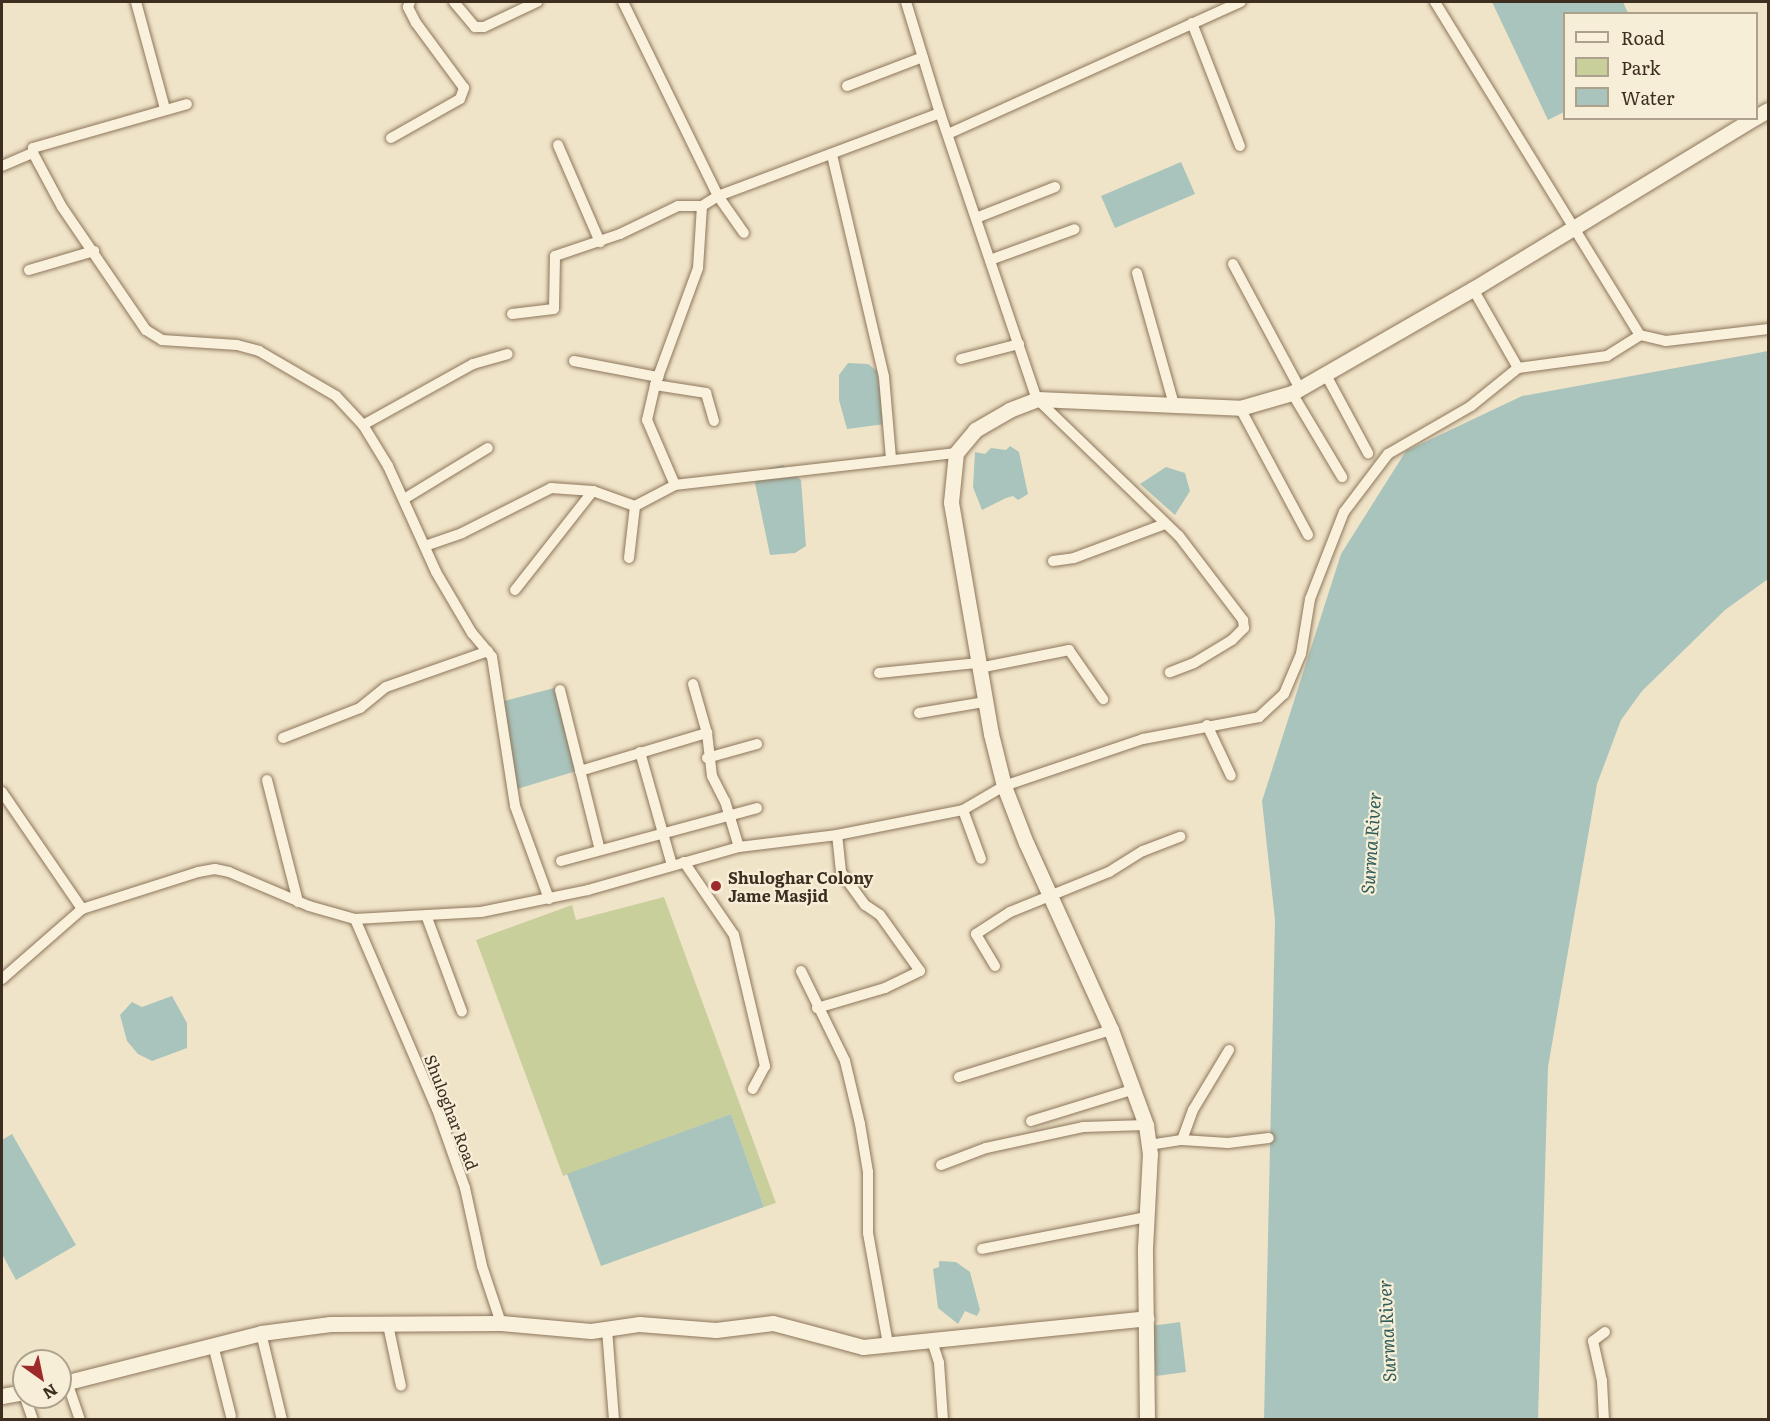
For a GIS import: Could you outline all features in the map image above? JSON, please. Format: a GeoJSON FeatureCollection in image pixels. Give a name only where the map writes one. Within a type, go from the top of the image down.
{"type":"FeatureCollection","features":[{"type":"Feature","properties":{"kind":"main road"},"geometry":{"type":"LineString","coordinates":[[1147,1419],[1149,1145],[1146,1125],[1111,1030],[1004,786],[985,702],[951,502],[956,453],[975,430],[1009,410],[1037,399],[1240,408],[1296,391],[1473,290],[1574,226],[1752,120]]}},
{"type":"Feature","properties":{"kind":"main road"},"geometry":{"type":"LineString","coordinates":[[72,1381],[261,1333],[330,1324],[501,1323],[591,1331],[639,1324],[716,1330],[773,1323],[863,1347],[1147,1318]]}},
{"type":"Feature","properties":{"kind":"street"},"geometry":{"type":"LineString","coordinates":[[136,2],[165,109]]}},
{"type":"Feature","properties":{"kind":"street"},"geometry":{"type":"LineString","coordinates":[[392,138],[460,99],[465,88],[416,23],[408,7],[410,2]]}},
{"type":"Feature","properties":{"kind":"street"},"geometry":{"type":"LineString","coordinates":[[454,2],[475,27],[484,27],[537,2]]}},
{"type":"Feature","properties":{"kind":"street"},"geometry":{"type":"LineString","coordinates":[[622,2],[718,196],[744,234]]}},
{"type":"Feature","properties":{"kind":"street"},"geometry":{"type":"LineString","coordinates":[[906,2],[940,113],[1037,399],[1165,524],[1220,587],[1243,620],[1244,628],[1213,652],[1170,672]]}},
{"type":"Feature","properties":{"kind":"street"},"geometry":{"type":"LineString","coordinates":[[948,134],[1241,2]]}},
{"type":"Feature","properties":{"kind":"street"},"geometry":{"type":"LineString","coordinates":[[1435,2],[1640,335]]}},
{"type":"Feature","properties":{"kind":"street"},"geometry":{"type":"LineString","coordinates":[[1192,24],[1240,146]]}},
{"type":"Feature","properties":{"kind":"street"},"geometry":{"type":"LineString","coordinates":[[847,86],[923,57]]}},
{"type":"Feature","properties":{"kind":"street"},"geometry":{"type":"LineString","coordinates":[[2,159],[187,104]]}},
{"type":"Feature","properties":{"kind":"street"},"geometry":{"type":"LineString","coordinates":[[513,314],[554,309],[555,256],[600,242],[678,206],[702,206],[718,196],[940,113]]}},
{"type":"Feature","properties":{"kind":"street"},"geometry":{"type":"LineString","coordinates":[[558,145],[600,242]]}},
{"type":"Feature","properties":{"kind":"street"},"geometry":{"type":"LineString","coordinates":[[2,166],[33,150]]}},
{"type":"Feature","properties":{"kind":"street"},"geometry":{"type":"LineString","coordinates":[[33,150],[62,207],[146,330],[154,336],[260,351],[336,396],[363,425],[404,499],[425,546],[472,633],[488,651],[515,806],[549,899]]}},
{"type":"Feature","properties":{"kind":"street"},"geometry":{"type":"LineString","coordinates":[[832,155],[884,377],[891,459]]}},
{"type":"Feature","properties":{"kind":"street"},"geometry":{"type":"LineString","coordinates":[[976,218],[1055,187]]}},
{"type":"Feature","properties":{"kind":"street"},"geometry":{"type":"LineString","coordinates":[[675,485],[647,420],[657,381],[698,268],[702,206]]}},
{"type":"Feature","properties":{"kind":"street"},"geometry":{"type":"LineString","coordinates":[[990,260],[1075,229]]}},
{"type":"Feature","properties":{"kind":"street"},"geometry":{"type":"LineString","coordinates":[[28,270],[94,251]]}},
{"type":"Feature","properties":{"kind":"street"},"geometry":{"type":"LineString","coordinates":[[1233,264],[1342,477]]}},
{"type":"Feature","properties":{"kind":"street"},"geometry":{"type":"LineString","coordinates":[[1137,273],[1174,405]]}},
{"type":"Feature","properties":{"kind":"street"},"geometry":{"type":"LineString","coordinates":[[1473,290],[1518,368]]}},
{"type":"Feature","properties":{"kind":"street"},"geometry":{"type":"LineString","coordinates":[[2,979],[82,909],[215,869],[298,902],[355,919],[481,912],[549,899],[739,847],[837,835],[963,810],[1004,786],[1143,739],[1207,725],[1259,717],[1284,694],[1301,654],[1310,599],[1344,512],[1388,454],[1471,406],[1518,368],[1607,356],[1640,335],[1666,341],[1768,329]]}},
{"type":"Feature","properties":{"kind":"street"},"geometry":{"type":"LineString","coordinates":[[961,359],[1019,344]]}},
{"type":"Feature","properties":{"kind":"street"},"geometry":{"type":"LineString","coordinates":[[363,425],[473,364],[508,354]]}},
{"type":"Feature","properties":{"kind":"street"},"geometry":{"type":"LineString","coordinates":[[574,361],[706,393],[714,422]]}},
{"type":"Feature","properties":{"kind":"street"},"geometry":{"type":"LineString","coordinates":[[1326,375],[1368,453]]}},
{"type":"Feature","properties":{"kind":"street"},"geometry":{"type":"LineString","coordinates":[[1240,408],[1308,535]]}},
{"type":"Feature","properties":{"kind":"street"},"geometry":{"type":"LineString","coordinates":[[404,499],[488,448]]}},
{"type":"Feature","properties":{"kind":"street"},"geometry":{"type":"LineString","coordinates":[[425,546],[462,533],[551,488],[593,490],[635,506],[675,485],[956,453]]}},
{"type":"Feature","properties":{"kind":"street"},"geometry":{"type":"LineString","coordinates":[[515,590],[593,490]]}},
{"type":"Feature","properties":{"kind":"street"},"geometry":{"type":"LineString","coordinates":[[629,558],[635,506]]}},
{"type":"Feature","properties":{"kind":"street"},"geometry":{"type":"LineString","coordinates":[[1053,561],[1074,558],[1165,524]]}},
{"type":"Feature","properties":{"kind":"street"},"geometry":{"type":"LineString","coordinates":[[879,673],[979,666],[1069,650],[1103,699]]}},
{"type":"Feature","properties":{"kind":"street"},"geometry":{"type":"LineString","coordinates":[[283,738],[360,708],[387,687],[488,651]]}},
{"type":"Feature","properties":{"kind":"street"},"geometry":{"type":"LineString","coordinates":[[693,684],[707,733],[708,758],[739,847]]}},
{"type":"Feature","properties":{"kind":"street"},"geometry":{"type":"LineString","coordinates":[[560,690],[600,850]]}},
{"type":"Feature","properties":{"kind":"street"},"geometry":{"type":"LineString","coordinates":[[919,714],[985,702]]}},
{"type":"Feature","properties":{"kind":"street"},"geometry":{"type":"LineString","coordinates":[[1207,725],[1231,776]]}},
{"type":"Feature","properties":{"kind":"street"},"geometry":{"type":"LineString","coordinates":[[580,771],[707,733]]}},
{"type":"Feature","properties":{"kind":"street"},"geometry":{"type":"LineString","coordinates":[[708,758],[758,744]]}},
{"type":"Feature","properties":{"kind":"street"},"geometry":{"type":"LineString","coordinates":[[640,752],[672,865]]}},
{"type":"Feature","properties":{"kind":"street"},"geometry":{"type":"LineString","coordinates":[[267,780],[298,902]]}},
{"type":"Feature","properties":{"kind":"street"},"geometry":{"type":"LineString","coordinates":[[2,792],[82,909]]}},
{"type":"Feature","properties":{"kind":"street"},"geometry":{"type":"LineString","coordinates":[[561,861],[757,808]]}},
{"type":"Feature","properties":{"kind":"street"},"geometry":{"type":"LineString","coordinates":[[963,810],[981,859]]}},
{"type":"Feature","properties":{"kind":"street"},"geometry":{"type":"LineString","coordinates":[[817,1008],[885,988],[921,971],[880,915],[865,905],[841,872],[837,835]]}},
{"type":"Feature","properties":{"kind":"street"},"geometry":{"type":"LineString","coordinates":[[995,966],[976,934],[1010,912],[1110,873],[1143,851],[1180,837]]}},
{"type":"Feature","properties":{"kind":"street"},"geometry":{"type":"LineString","coordinates":[[684,862],[734,935],[765,1066],[753,1089]]}},
{"type":"Feature","properties":{"kind":"street"},"geometry":{"type":"LineString","coordinates":[[426,915],[462,1012]]}},
{"type":"Feature","properties":{"kind":"street","name":"Shuloghar Road"},"geometry":{"type":"LineString","coordinates":[[355,919],[437,1109],[465,1188],[482,1266],[501,1323]]}},
{"type":"Feature","properties":{"kind":"street"},"geometry":{"type":"LineString","coordinates":[[801,971],[817,1008],[845,1061],[860,1124],[868,1172],[868,1233],[888,1344]]}},
{"type":"Feature","properties":{"kind":"street"},"geometry":{"type":"LineString","coordinates":[[959,1077],[1111,1030]]}},
{"type":"Feature","properties":{"kind":"street"},"geometry":{"type":"LineString","coordinates":[[1182,1140],[1193,1110],[1229,1050]]}},
{"type":"Feature","properties":{"kind":"street"},"geometry":{"type":"LineString","coordinates":[[1031,1121],[1132,1090]]}},
{"type":"Feature","properties":{"kind":"street"},"geometry":{"type":"LineString","coordinates":[[941,1165],[986,1148],[1083,1127],[1146,1125]]}},
{"type":"Feature","properties":{"kind":"street"},"geometry":{"type":"LineString","coordinates":[[1149,1145],[1182,1140],[1228,1143],[1269,1138]]}},
{"type":"Feature","properties":{"kind":"street"},"geometry":{"type":"LineString","coordinates":[[982,1249],[1147,1217]]}},
{"type":"Feature","properties":{"kind":"street"},"geometry":{"type":"LineString","coordinates":[[388,1325],[400,1386]]}},
{"type":"Feature","properties":{"kind":"street"},"geometry":{"type":"LineString","coordinates":[[607,1329],[614,1419]]}},
{"type":"Feature","properties":{"kind":"street"},"geometry":{"type":"LineString","coordinates":[[1604,1419],[1602,1381],[1593,1341],[1605,1332]]}},
{"type":"Feature","properties":{"kind":"street"},"geometry":{"type":"LineString","coordinates":[[261,1333],[282,1419]]}},
{"type":"Feature","properties":{"kind":"street"},"geometry":{"type":"LineString","coordinates":[[932,1341],[939,1363],[944,1419]]}},
{"type":"Feature","properties":{"kind":"street"},"geometry":{"type":"LineString","coordinates":[[213,1345],[231,1416]]}},
{"type":"Feature","properties":{"kind":"street"},"geometry":{"type":"LineString","coordinates":[[72,1401],[80,1419]]}},
{"type":"Feature","properties":{"kind":"green space"},"geometry":{"type":"Polygon","coordinates":[[[664,897],[776,1203],[764,1207],[731,1114],[563,1176],[476,940],[572,905],[576,920],[664,897]]]}},
{"type":"Feature","properties":{"kind":"water"},"geometry":{"type":"Polygon","coordinates":[[[1492,2],[1623,2],[1628,12],[1563,12],[1563,112],[1548,120],[1492,2]]]}},
{"type":"Feature","properties":{"kind":"water"},"geometry":{"type":"Polygon","coordinates":[[[1181,162],[1195,194],[1115,228],[1101,196],[1181,162]]]}},
{"type":"Feature","properties":{"kind":"water","name":"Surma River"},"geometry":{"type":"Polygon","coordinates":[[[1768,351],[1768,579],[1725,610],[1642,691],[1621,720],[1597,784],[1548,1067],[1538,1419],[1264,1419],[1275,920],[1262,801],[1341,554],[1406,451],[1522,396],[1768,351]]]}},
{"type":"Feature","properties":{"kind":"water"},"geometry":{"type":"Polygon","coordinates":[[[848,363],[868,364],[877,371],[885,424],[847,429],[839,400],[839,375],[848,363]]]}},
{"type":"Feature","properties":{"kind":"water"},"geometry":{"type":"Polygon","coordinates":[[[1010,446],[1019,452],[1028,494],[1018,500],[1013,496],[1006,498],[982,510],[973,487],[975,452],[985,454],[991,448],[1006,450],[1010,446]]]}},
{"type":"Feature","properties":{"kind":"water"},"geometry":{"type":"Polygon","coordinates":[[[783,465],[801,480],[806,546],[795,553],[770,555],[755,483],[763,470],[783,465]]]}},
{"type":"Feature","properties":{"kind":"water"},"geometry":{"type":"Polygon","coordinates":[[[1166,467],[1185,473],[1190,491],[1175,515],[1140,484],[1166,467]]]}},
{"type":"Feature","properties":{"kind":"water"},"geometry":{"type":"Polygon","coordinates":[[[558,687],[578,767],[573,772],[517,789],[504,701],[558,687]]]}},
{"type":"Feature","properties":{"kind":"water"},"geometry":{"type":"Polygon","coordinates":[[[172,996],[187,1023],[187,1048],[152,1061],[138,1054],[127,1041],[120,1015],[132,1002],[142,1007],[172,996]]]}},
{"type":"Feature","properties":{"kind":"water"},"geometry":{"type":"Polygon","coordinates":[[[731,1114],[764,1207],[601,1266],[567,1174],[731,1114]]]}},
{"type":"Feature","properties":{"kind":"water"},"geometry":{"type":"Polygon","coordinates":[[[12,1134],[76,1245],[16,1280],[2,1254],[2,1140],[12,1134]]]}},
{"type":"Feature","properties":{"kind":"water"},"geometry":{"type":"Polygon","coordinates":[[[939,1261],[956,1262],[970,1272],[980,1310],[977,1316],[965,1311],[958,1324],[938,1308],[933,1269],[939,1267],[939,1261]]]}},
{"type":"Feature","properties":{"kind":"water"},"geometry":{"type":"Polygon","coordinates":[[[1180,1322],[1186,1372],[1156,1376],[1151,1326],[1180,1322]]]}},
{"type":"Feature","properties":{"kind":"place","name":"Shuloghar Colony Jame Masjid"},"geometry":{"type":"Point","coordinates":[716,886]}}]}
